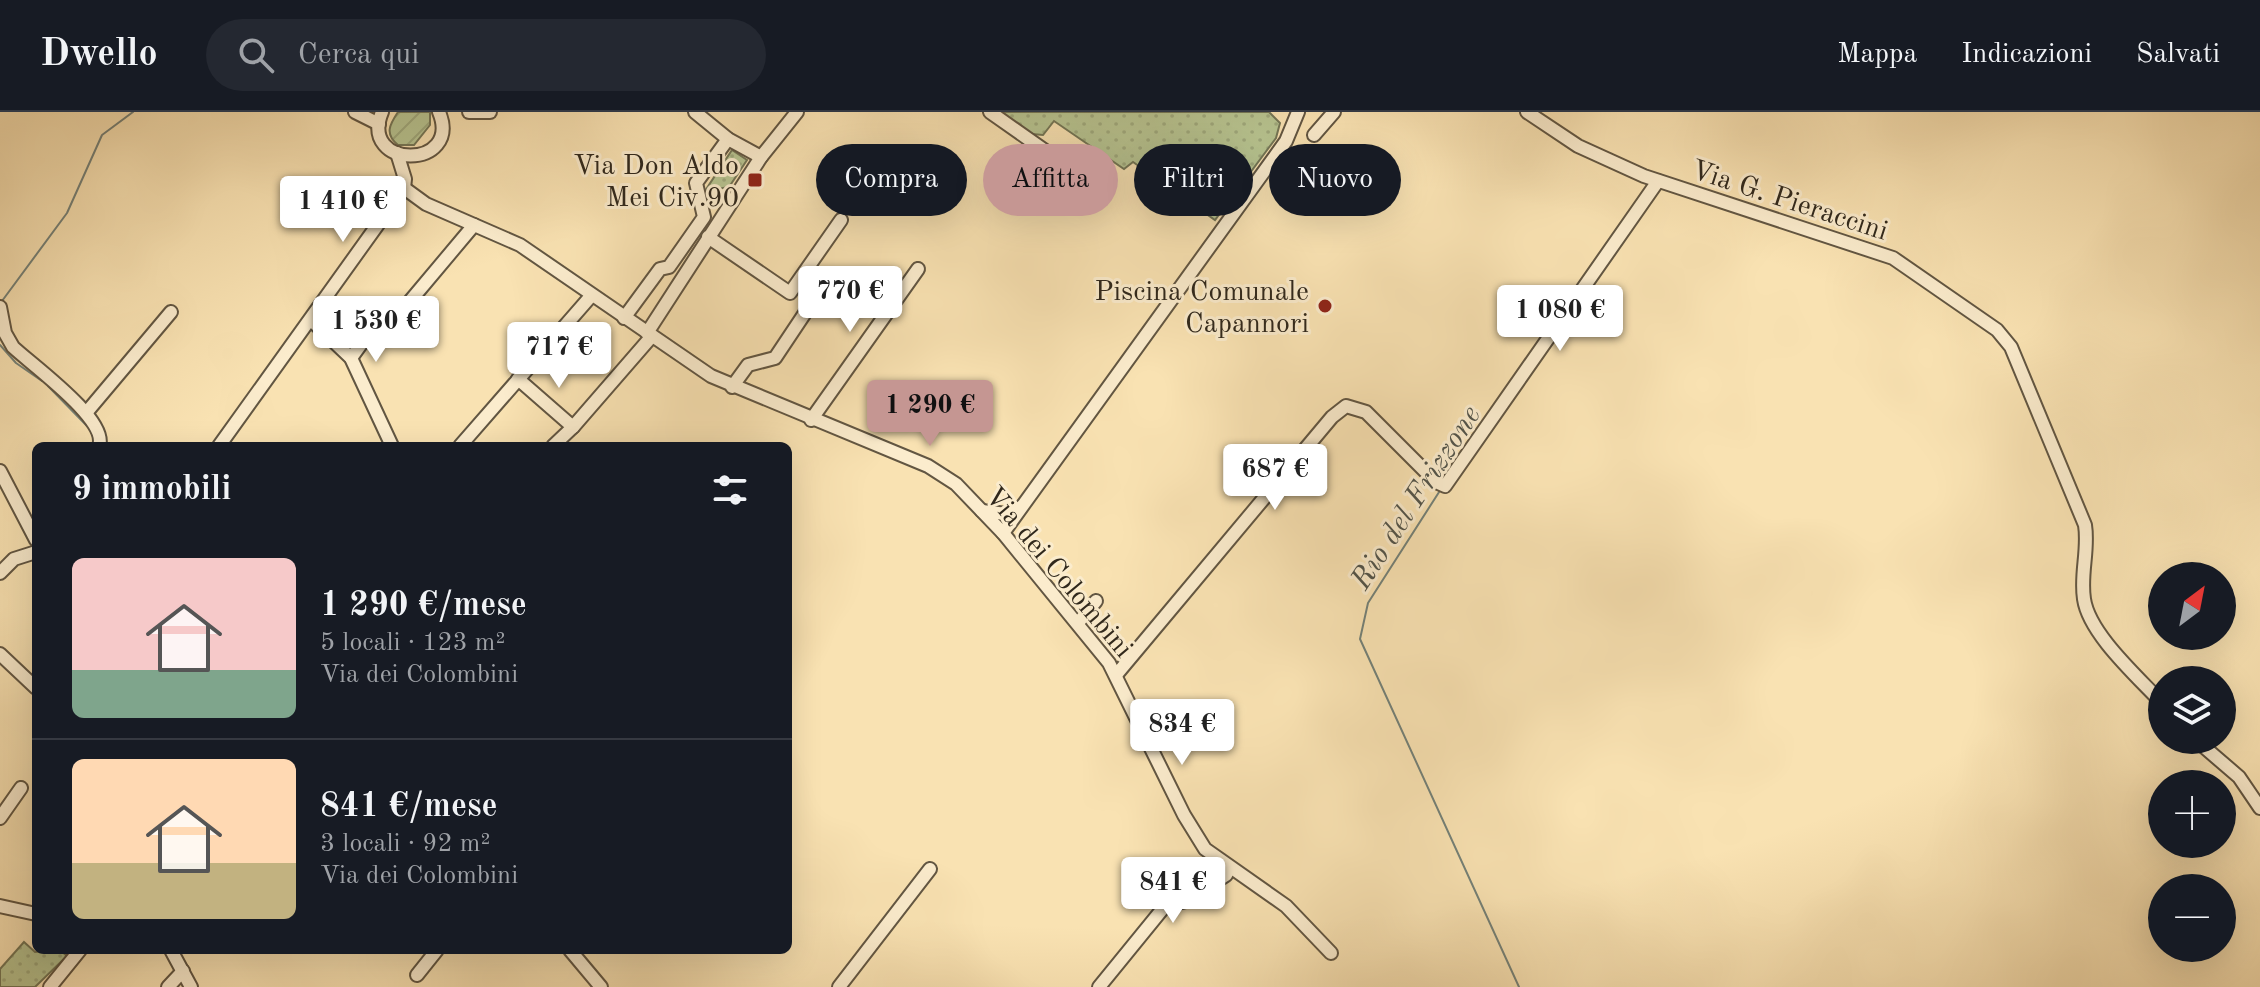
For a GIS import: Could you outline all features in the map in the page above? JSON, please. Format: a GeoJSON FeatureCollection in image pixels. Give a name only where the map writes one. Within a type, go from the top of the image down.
{"type":"FeatureCollection","features":[{"type":"Feature","properties":{"kind":"street"},"geometry":{"type":"LineString","coordinates":[[355,112],[380,118],[382,140],[397,153],[404,156],[424,154]]}},
{"type":"Feature","properties":{"kind":"street"},"geometry":{"type":"LineString","coordinates":[[469,112],[490,112]]}},
{"type":"Feature","properties":{"kind":"street"},"geometry":{"type":"LineString","coordinates":[[695,112],[728,139],[761,157]]}},
{"type":"Feature","properties":{"kind":"street"},"geometry":{"type":"LineString","coordinates":[[557,442],[650,335],[708,237],[761,157],[797,112]]}},
{"type":"Feature","properties":{"kind":"street"},"geometry":{"type":"LineString","coordinates":[[990,112],[1035,144]]}},
{"type":"Feature","properties":{"kind":"street"},"geometry":{"type":"LineString","coordinates":[[1314,135],[1334,112]]}},
{"type":"Feature","properties":{"kind":"street","name":"Via G. Pieraccini"},"geometry":{"type":"LineString","coordinates":[[1527,112],[1578,146],[1658,181],[1893,258],[2007,341],[2085,525],[2087,555],[2083,585],[2088,613],[2121,658],[2148,688]]}},
{"type":"Feature","properties":{"kind":"street"},"geometry":{"type":"LineString","coordinates":[[222,442],[311,320],[424,154],[439,139],[444,113]]}},
{"type":"Feature","properties":{"kind":"street"},"geometry":{"type":"LineString","coordinates":[[1003,533],[1286,141],[1291,116]]}},
{"type":"Feature","properties":{"kind":"street"},"geometry":{"type":"LineString","coordinates":[[624,318],[660,269],[669,267],[704,217],[696,183],[728,139]]}},
{"type":"Feature","properties":{"kind":"street"},"geometry":{"type":"LineString","coordinates":[[397,153],[404,184]]}},
{"type":"Feature","properties":{"kind":"street"},"geometry":{"type":"LineString","coordinates":[[1116,675],[1332,417],[1346,406],[1366,412],[1442,485],[1658,181]]}},
{"type":"Feature","properties":{"kind":"street","name":"Via dei Colombini"},"geometry":{"type":"LineString","coordinates":[[404,184],[426,204],[520,245],[591,296],[732,387],[941,473],[1003,533],[1078,623],[1116,675],[1197,839],[1229,869],[1286,906],[1331,953]]}},
{"type":"Feature","properties":{"kind":"street"},"geometry":{"type":"LineString","coordinates":[[708,237],[790,293],[841,220]]}},
{"type":"Feature","properties":{"kind":"street"},"geometry":{"type":"LineString","coordinates":[[351,358],[390,304],[406,306],[474,225]]}},
{"type":"Feature","properties":{"kind":"street"},"geometry":{"type":"LineString","coordinates":[[811,420],[918,269]]}},
{"type":"Feature","properties":{"kind":"street"},"geometry":{"type":"LineString","coordinates":[[463,442],[591,296]]}},
{"type":"Feature","properties":{"kind":"street"},"geometry":{"type":"LineString","coordinates":[[0,307],[5,333],[13,347],[86,413],[99,431],[99,442]]}},
{"type":"Feature","properties":{"kind":"street"},"geometry":{"type":"LineString","coordinates":[[86,413],[171,312]]}},
{"type":"Feature","properties":{"kind":"street"},"geometry":{"type":"LineString","coordinates":[[732,387],[748,365],[775,358],[805,313]]}},
{"type":"Feature","properties":{"kind":"street"},"geometry":{"type":"LineString","coordinates":[[311,320],[351,358],[390,442]]}},
{"type":"Feature","properties":{"kind":"street"},"geometry":{"type":"LineString","coordinates":[[518,379],[573,427]]}},
{"type":"Feature","properties":{"kind":"street"},"geometry":{"type":"LineString","coordinates":[[0,471],[32,529]]}},
{"type":"Feature","properties":{"kind":"street"},"geometry":{"type":"LineString","coordinates":[[982,511],[1006,514],[1029,500]]}},
{"type":"Feature","properties":{"kind":"street"},"geometry":{"type":"LineString","coordinates":[[0,573],[14,559],[32,553]]}},
{"type":"Feature","properties":{"kind":"street"},"geometry":{"type":"LineString","coordinates":[[1078,623],[1096,601]]}},
{"type":"Feature","properties":{"kind":"street"},"geometry":{"type":"LineString","coordinates":[[0,654],[32,684]]}},
{"type":"Feature","properties":{"kind":"street"},"geometry":{"type":"LineString","coordinates":[[2212,754],[2239,777],[2260,808]]}},
{"type":"Feature","properties":{"kind":"street"},"geometry":{"type":"LineString","coordinates":[[0,818],[21,788]]}},
{"type":"Feature","properties":{"kind":"street"},"geometry":{"type":"LineString","coordinates":[[839,987],[930,869]]}},
{"type":"Feature","properties":{"kind":"street"},"geometry":{"type":"LineString","coordinates":[[1099,987],[1165,906],[1186,901],[1226,875],[1229,869]]}},
{"type":"Feature","properties":{"kind":"street"},"geometry":{"type":"LineString","coordinates":[[0,906],[32,913]]}},
{"type":"Feature","properties":{"kind":"street"},"geometry":{"type":"LineString","coordinates":[[50,987],[77,954]]}},
{"type":"Feature","properties":{"kind":"street"},"geometry":{"type":"LineString","coordinates":[[173,954],[191,987]]}},
{"type":"Feature","properties":{"kind":"street"},"geometry":{"type":"LineString","coordinates":[[417,975],[434,954]]}},
{"type":"Feature","properties":{"kind":"street"},"geometry":{"type":"LineString","coordinates":[[573,954],[601,987]]}},
{"type":"Feature","properties":{"kind":"street"},"geometry":{"type":"LineString","coordinates":[[168,987],[183,971]]}},
{"type":"Feature","properties":{"kind":"green space"},"geometry":{"type":"Polygon","coordinates":[[[398,112],[430,112],[430,125],[414,145],[398,145],[391,137],[391,125],[398,112]]]}},
{"type":"Feature","properties":{"kind":"green space"},"geometry":{"type":"Polygon","coordinates":[[[1000,112],[1269,112],[1280,123],[1276,138],[1253,169],[1253,144],[1134,144],[1134,163],[1124,169],[1118,165],[1118,144],[1088,144],[1054,121],[1043,135],[1032,134],[1000,112]]]}},
{"type":"Feature","properties":{"kind":"green space"},"geometry":{"type":"Polygon","coordinates":[[[732,150],[747,160],[729,187],[705,191],[732,150]]]}},
{"type":"Feature","properties":{"kind":"green space"},"geometry":{"type":"Polygon","coordinates":[[[24,942],[32,949],[32,954],[67,956],[35,987],[0,987],[0,969],[24,942]]]}},
{"type":"Feature","properties":{"kind":"waterway"},"geometry":{"type":"LineString","coordinates":[[2,301],[67,213],[102,135],[133,112]]}},
{"type":"Feature","properties":{"kind":"waterway"},"geometry":{"type":"LineString","coordinates":[[0,345],[16,363],[42,381]]}},
{"type":"Feature","properties":{"kind":"waterway"},"geometry":{"type":"LineString","coordinates":[[48,386],[89,428]]}},
{"type":"Feature","properties":{"kind":"waterway","name":"Rio del Frizzone"},"geometry":{"type":"LineString","coordinates":[[1441,489],[1368,603],[1360,639],[1519,987]]}},
{"type":"Feature","properties":{"kind":"place","name":"Via Don Aldo Mei Civ.90"},"geometry":{"type":"Point","coordinates":[755,180]}},
{"type":"Feature","properties":{"kind":"place","name":"Piscina Comunale Capannori"},"geometry":{"type":"Point","coordinates":[1325,306]}}]}
